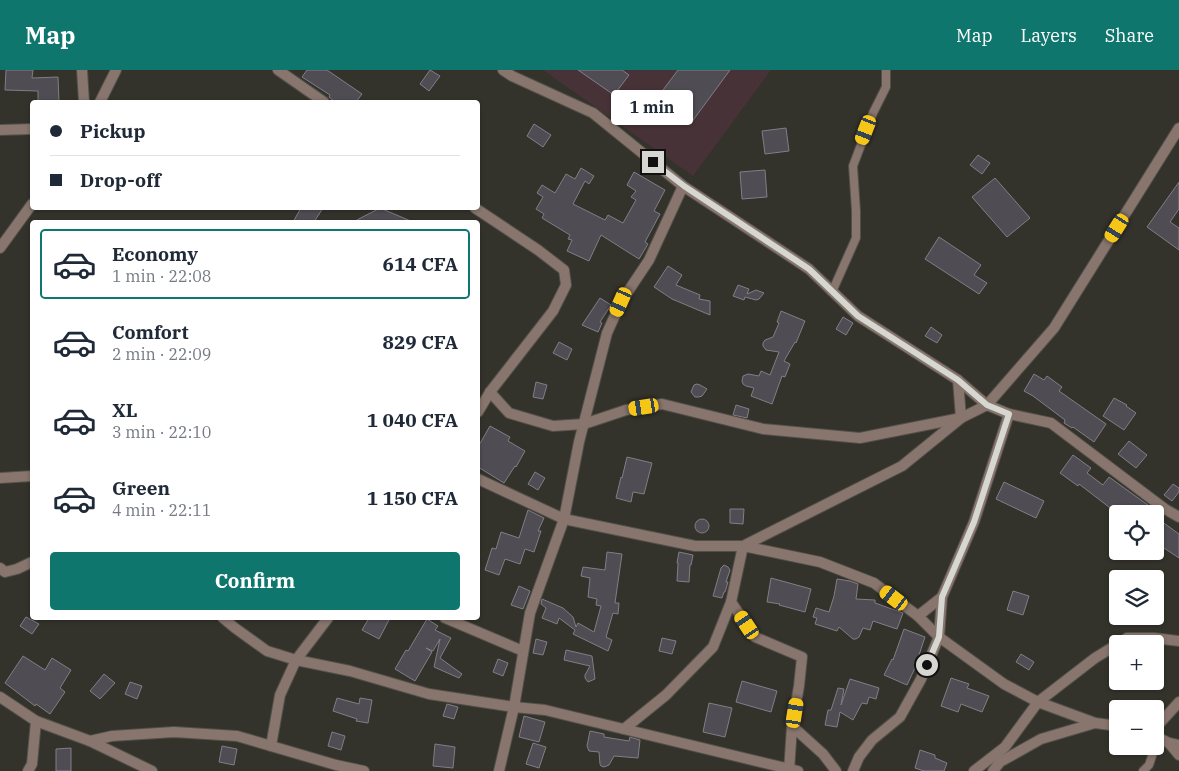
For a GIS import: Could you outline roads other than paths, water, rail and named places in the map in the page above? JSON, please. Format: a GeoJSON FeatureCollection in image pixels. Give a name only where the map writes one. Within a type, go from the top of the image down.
{"type":"FeatureCollection","features":[{"type":"Feature","properties":{"kind":"street"},"geometry":{"type":"LineString","coordinates":[[82,70],[84,100]]}},
{"type":"Feature","properties":{"kind":"street"},"geometry":{"type":"LineString","coordinates":[[101,100],[116,70]]}},
{"type":"Feature","properties":{"kind":"street"},"geometry":{"type":"LineString","coordinates":[[278,70],[321,100]]}},
{"type":"Feature","properties":{"kind":"street"},"geometry":{"type":"LineString","coordinates":[[503,70],[512,76],[593,113],[684,186],[809,269],[858,316],[958,380],[987,405],[1009,414],[1051,423],[1165,509],[1179,517]]}},
{"type":"Feature","properties":{"kind":"street"},"geometry":{"type":"LineString","coordinates":[[743,546],[902,466],[960,418],[987,405],[1054,328],[1179,128]]}},
{"type":"Feature","properties":{"kind":"street"},"geometry":{"type":"LineString","coordinates":[[0,130],[30,129]]}},
{"type":"Feature","properties":{"kind":"street"},"geometry":{"type":"LineString","coordinates":[[499,771],[514,707],[530,613],[564,519],[584,424],[607,333],[621,302],[650,260],[684,186]]}},
{"type":"Feature","properties":{"kind":"street"},"geometry":{"type":"LineString","coordinates":[[0,248],[30,207]]}},
{"type":"Feature","properties":{"kind":"street"},"geometry":{"type":"LineString","coordinates":[[478,210],[538,250],[564,270],[566,285],[553,311],[490,392],[480,409]]}},
{"type":"Feature","properties":{"kind":"street"},"geometry":{"type":"LineString","coordinates":[[958,380],[960,418]]}},
{"type":"Feature","properties":{"kind":"street"},"geometry":{"type":"LineString","coordinates":[[490,392],[509,413],[553,426],[584,424],[626,410],[662,404],[763,429],[860,438],[960,418]]}},
{"type":"Feature","properties":{"kind":"street"},"geometry":{"type":"LineString","coordinates":[[852,771],[859,757],[872,740],[900,717],[921,679],[939,637],[942,597],[974,522],[1009,414]]}},
{"type":"Feature","properties":{"kind":"street"},"geometry":{"type":"LineString","coordinates":[[0,478],[30,476]]}},
{"type":"Feature","properties":{"kind":"street"},"geometry":{"type":"LineString","coordinates":[[480,480],[564,519],[695,546],[743,546],[820,562],[874,583],[918,616],[939,637],[1004,684],[1038,702],[1095,723],[1109,725]]}},
{"type":"Feature","properties":{"kind":"street"},"geometry":{"type":"LineString","coordinates":[[624,729],[666,695],[713,647],[731,602],[743,546]]}},
{"type":"Feature","properties":{"kind":"street"},"geometry":{"type":"LineString","coordinates":[[0,568],[5,572],[30,563]]}},
{"type":"Feature","properties":{"kind":"street"},"geometry":{"type":"LineString","coordinates":[[918,616],[942,597]]}},
{"type":"Feature","properties":{"kind":"street"},"geometry":{"type":"LineString","coordinates":[[225,620],[267,651],[296,660],[350,671],[430,694],[545,710],[792,770],[792,726],[802,658],[755,637],[731,602]]}},
{"type":"Feature","properties":{"kind":"street"},"geometry":{"type":"LineString","coordinates":[[271,746],[280,695],[296,660],[326,620]]}},
{"type":"Feature","properties":{"kind":"street"},"geometry":{"type":"LineString","coordinates":[[450,620],[523,651]]}},
{"type":"Feature","properties":{"kind":"street"},"geometry":{"type":"LineString","coordinates":[[1164,639],[1179,641]]}},
{"type":"Feature","properties":{"kind":"street"},"geometry":{"type":"LineString","coordinates":[[974,771],[1005,747],[1038,702],[1109,649]]}},
{"type":"Feature","properties":{"kind":"street"},"geometry":{"type":"LineString","coordinates":[[0,697],[36,721],[90,741],[152,771]]}},
{"type":"Feature","properties":{"kind":"street"},"geometry":{"type":"LineString","coordinates":[[1164,718],[1179,702]]}},
{"type":"Feature","properties":{"kind":"street"},"geometry":{"type":"LineString","coordinates":[[28,771],[32,764],[36,721]]}},
{"type":"Feature","properties":{"kind":"street"},"geometry":{"type":"LineString","coordinates":[[993,771],[1000,762],[1041,739],[1095,723]]}},
{"type":"Feature","properties":{"kind":"street"},"geometry":{"type":"LineString","coordinates":[[792,726],[824,754],[836,771]]}},
{"type":"Feature","properties":{"kind":"street"},"geometry":{"type":"LineString","coordinates":[[90,741],[112,736],[174,732],[237,736],[336,765],[364,771]]}},
{"type":"Feature","properties":{"kind":"street"},"geometry":{"type":"LineString","coordinates":[[1174,744],[1179,755]]}},
{"type":"Feature","properties":{"kind":"lane"},"geometry":{"type":"LineString","coordinates":[[832,292],[856,238],[853,166],[873,113],[886,87],[886,70]]}},
{"type":"Feature","properties":{"kind":"lane"},"geometry":{"type":"LineString","coordinates":[[1144,771],[1149,765],[1152,755]]}}]}
